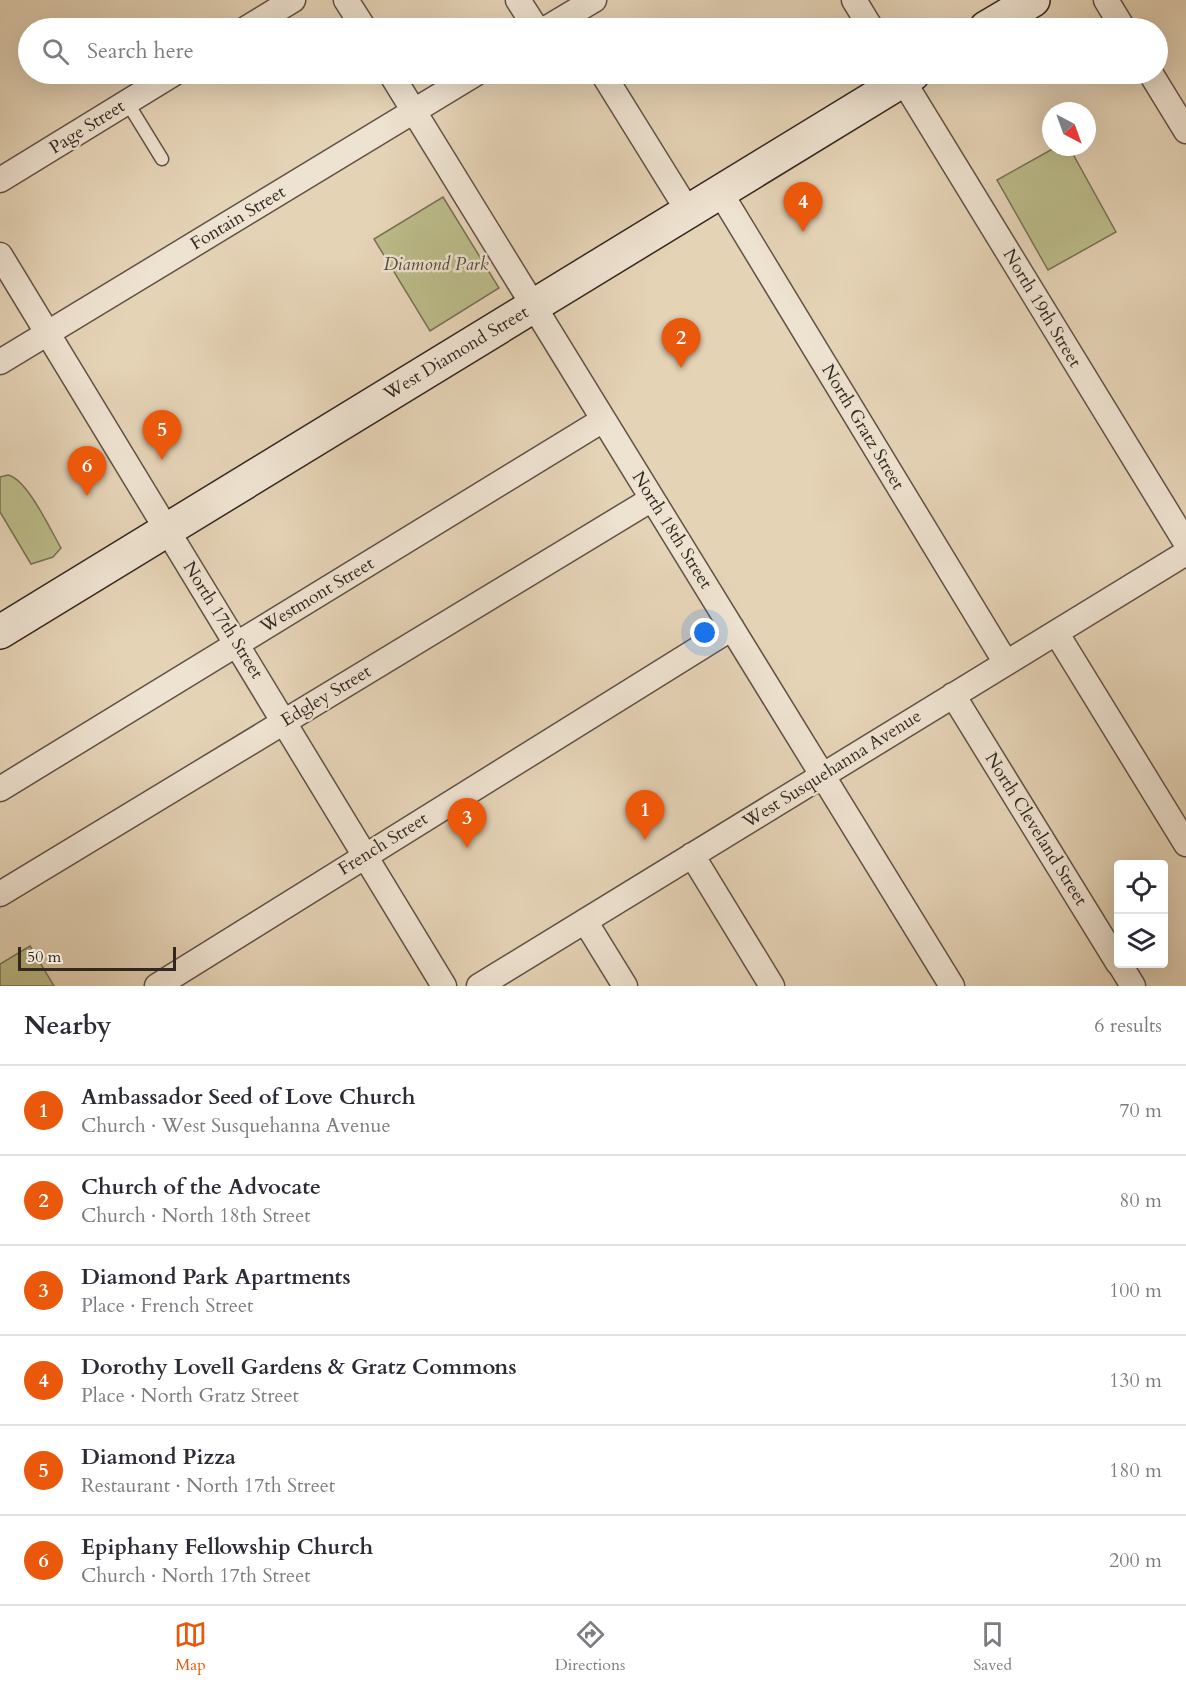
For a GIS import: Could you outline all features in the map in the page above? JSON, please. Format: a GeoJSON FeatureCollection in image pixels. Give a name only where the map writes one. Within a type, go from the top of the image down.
{"type":"FeatureCollection","features":[{"type":"Feature","properties":{"kind":"main road"},"geometry":{"type":"LineString","coordinates":[[1003,18],[1033,0]]}},
{"type":"Feature","properties":{"kind":"main road","name":"West Diamond Street"},"geometry":{"type":"LineString","coordinates":[[0,632],[720,192],[892,84]]}},
{"type":"Feature","properties":{"kind":"street"},"geometry":{"type":"LineString","coordinates":[[346,0],[358,18]]}},
{"type":"Feature","properties":{"kind":"street"},"geometry":{"type":"LineString","coordinates":[[518,0],[530,18]]}},
{"type":"Feature","properties":{"kind":"street"},"geometry":{"type":"LineString","coordinates":[[572,18],[594,0]]}},
{"type":"Feature","properties":{"kind":"street"},"geometry":{"type":"LineString","coordinates":[[854,0],[865,18]]}},
{"type":"Feature","properties":{"kind":"street"},"geometry":{"type":"LineString","coordinates":[[1106,0],[1118,18]]}},
{"type":"Feature","properties":{"kind":"street"},"geometry":{"type":"LineString","coordinates":[[261,18],[282,3]]}},
{"type":"Feature","properties":{"kind":"street","name":"Page Street"},"geometry":{"type":"LineString","coordinates":[[0,180],[157,84]]}},
{"type":"Feature","properties":{"kind":"street","name":"North 18th Street"},"geometry":{"type":"LineString","coordinates":[[398,84],[952,986]]}},
{"type":"Feature","properties":{"kind":"street","name":"Fontain Street"},"geometry":{"type":"LineString","coordinates":[[0,362],[459,84]]}},
{"type":"Feature","properties":{"kind":"street"},"geometry":{"type":"LineString","coordinates":[[609,84],[688,211]]}},
{"type":"Feature","properties":{"kind":"street","name":"North 19th Street"},"geometry":{"type":"LineString","coordinates":[[910,84],[1186,543]]}},
{"type":"Feature","properties":{"kind":"street"},"geometry":{"type":"LineString","coordinates":[[1157,84],[1186,131]]}},
{"type":"Feature","properties":{"kind":"street","name":"North Gratz Street"},"geometry":{"type":"LineString","coordinates":[[720,192],[1006,663]]}},
{"type":"Feature","properties":{"kind":"street","name":"North 17th Street"},"geometry":{"type":"LineString","coordinates":[[0,255],[444,986]]}},
{"type":"Feature","properties":{"kind":"street","name":"Westmont Street"},"geometry":{"type":"LineString","coordinates":[[0,789],[603,420]]}},
{"type":"Feature","properties":{"kind":"street","name":"Edgley Street"},"geometry":{"type":"LineString","coordinates":[[0,894],[652,499]]}},
{"type":"Feature","properties":{"kind":"street","name":"West Susquehanna Avenue"},"geometry":{"type":"LineString","coordinates":[[479,986],[953,695],[1058,634],[1186,553]]}},
{"type":"Feature","properties":{"kind":"street","name":"French Street"},"geometry":{"type":"LineString","coordinates":[[157,986],[365,854],[732,628]]}},
{"type":"Feature","properties":{"kind":"street"},"geometry":{"type":"LineString","coordinates":[[1058,634],[1186,844]]}},
{"type":"Feature","properties":{"kind":"street","name":"North Cleveland Street"},"geometry":{"type":"LineString","coordinates":[[953,695],[1114,955]]}},
{"type":"Feature","properties":{"kind":"street"},"geometry":{"type":"LineString","coordinates":[[692,855],[772,986]]}},
{"type":"Feature","properties":{"kind":"street"},"geometry":{"type":"LineString","coordinates":[[585,921],[625,986]]}},
{"type":"Feature","properties":{"kind":"street","name":"North Cleveland Street"},"geometry":{"type":"LineString","coordinates":[[1122,968],[1133,986]]}},
{"type":"Feature","properties":{"kind":"lane"},"geometry":{"type":"LineString","coordinates":[[127,102],[162,159]]}},
{"type":"Feature","properties":{"kind":"green space"},"geometry":{"type":"Polygon","coordinates":[[[1042,155],[1074,156],[1116,232],[1048,270],[997,180],[1042,155]]]}},
{"type":"Feature","properties":{"kind":"green space","name":"Diamond Park"},"geometry":{"type":"Polygon","coordinates":[[[443,197],[499,288],[430,331],[374,239],[443,197]]]}},
{"type":"Feature","properties":{"kind":"green space"},"geometry":{"type":"Polygon","coordinates":[[[8,475],[23,485],[51,529],[61,548],[53,557],[31,564],[0,512],[0,477],[8,475]]]}},
{"type":"Feature","properties":{"kind":"green space"},"geometry":{"type":"Polygon","coordinates":[[[30,946],[54,986],[0,986],[0,964],[30,946]]]}},
{"type":"Feature","properties":{"kind":"place","name":"Dorothy Lovell Gardens & Gratz Commons"},"geometry":{"type":"Point","coordinates":[803,232]}},
{"type":"Feature","properties":{"kind":"place","name":"Church of the Advocate"},"geometry":{"type":"Point","coordinates":[681,368]}},
{"type":"Feature","properties":{"kind":"place","name":"Diamond Pizza"},"geometry":{"type":"Point","coordinates":[162,460]}},
{"type":"Feature","properties":{"kind":"place","name":"Epiphany Fellowship Church"},"geometry":{"type":"Point","coordinates":[87,496]}},
{"type":"Feature","properties":{"kind":"place","name":"Ambassador Seed of Love Church"},"geometry":{"type":"Point","coordinates":[645,840]}},
{"type":"Feature","properties":{"kind":"place","name":"Diamond Park Apartments"},"geometry":{"type":"Point","coordinates":[467,848]}}]}
